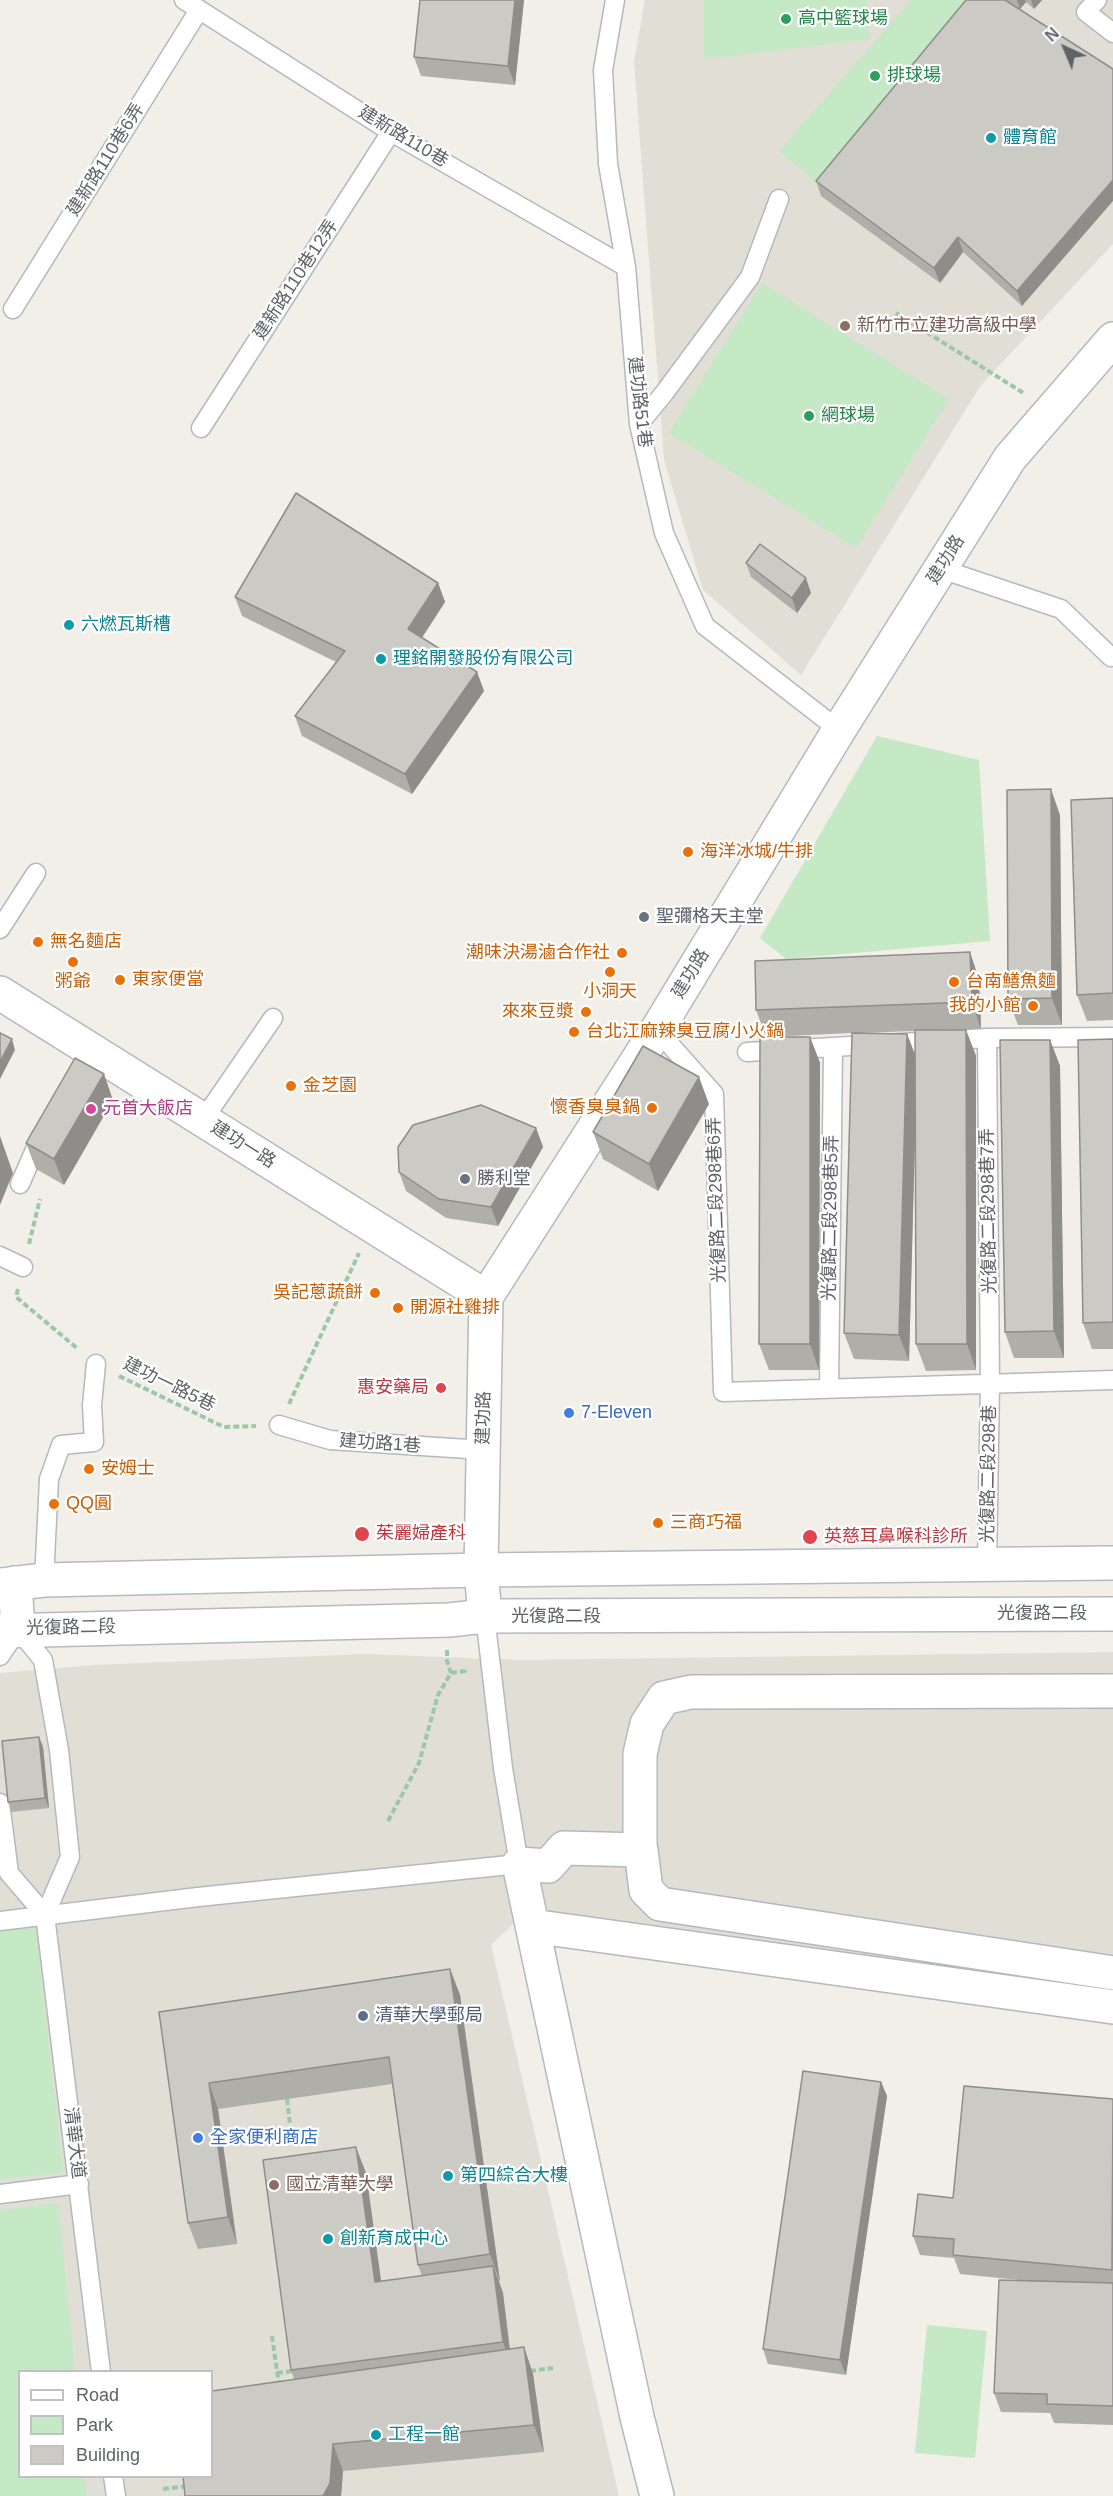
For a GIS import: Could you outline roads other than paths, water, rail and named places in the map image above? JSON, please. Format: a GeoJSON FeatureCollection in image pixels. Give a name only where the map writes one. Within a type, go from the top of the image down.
{"type":"FeatureCollection","features":[{"type":"Feature","properties":{"kind":"street","name":"建功路"},"geometry":{"type":"LineString","coordinates":[[485,1616],[481,1570],[486,1297],[657,1030],[839,730],[1010,458],[1113,339]]}},
{"type":"Feature","properties":{"kind":"street","name":"建功一路"},"geometry":{"type":"LineString","coordinates":[[0,993],[78,1052],[203,1120],[486,1297]]}},
{"type":"Feature","properties":{"kind":"street"},"geometry":{"type":"LineString","coordinates":[[9,1630],[20,1583],[481,1570],[1113,1563]]}},
{"type":"Feature","properties":{"kind":"street","name":"光復路二段"},"geometry":{"type":"LineString","coordinates":[[9,1630],[449,1620],[485,1616],[1113,1614]]}},
{"type":"Feature","properties":{"kind":"street"},"geometry":{"type":"LineString","coordinates":[[1113,1691],[691,1692],[664,1698],[647,1724],[640,1754],[640,1850],[646,1890],[660,1904],[1113,1974]]}},
{"type":"Feature","properties":{"kind":"street"},"geometry":{"type":"LineString","coordinates":[[640,1850],[564,1848],[548,1866],[519,1864],[637,2416],[657,2496]]}},
{"type":"Feature","properties":{"kind":"street"},"geometry":{"type":"LineString","coordinates":[[532,1926],[1113,2007]]}},
{"type":"Feature","properties":{"kind":"lane","name":"建新路110巷"},"geometry":{"type":"LineString","coordinates":[[184,0],[391,132],[626,267]]}},
{"type":"Feature","properties":{"kind":"lane","name":"建功路51巷"},"geometry":{"type":"LineString","coordinates":[[615,0],[603,70],[608,164],[626,267],[639,424],[664,533],[705,626],[839,730]]}},
{"type":"Feature","properties":{"kind":"lane"},"geometry":{"type":"LineString","coordinates":[[1097,0],[1086,12],[1113,33]]}},
{"type":"Feature","properties":{"kind":"lane","name":"建新路110巷6弄"},"geometry":{"type":"LineString","coordinates":[[13,309],[199,10]]}},
{"type":"Feature","properties":{"kind":"lane","name":"建新路110巷12弄"},"geometry":{"type":"LineString","coordinates":[[201,428],[391,132]]}},
{"type":"Feature","properties":{"kind":"lane"},"geometry":{"type":"LineString","coordinates":[[639,424],[750,277],[779,199]]}},
{"type":"Feature","properties":{"kind":"lane"},"geometry":{"type":"LineString","coordinates":[[941,569],[1061,609],[1111,657]]}},
{"type":"Feature","properties":{"kind":"lane"},"geometry":{"type":"LineString","coordinates":[[0,929],[36,873]]}},
{"type":"Feature","properties":{"kind":"lane"},"geometry":{"type":"LineString","coordinates":[[203,1120],[273,1018]]}},
{"type":"Feature","properties":{"kind":"lane","name":"光復路二段298巷6弄"},"geometry":{"type":"LineString","coordinates":[[657,1030],[714,1094],[723,1392],[829,1388]]}},
{"type":"Feature","properties":{"kind":"lane"},"geometry":{"type":"LineString","coordinates":[[747,1052],[987,1038],[1113,1037]]}},
{"type":"Feature","properties":{"kind":"lane","name":"光復路二段298巷7弄"},"geometry":{"type":"LineString","coordinates":[[987,1038],[990,1384]]}},
{"type":"Feature","properties":{"kind":"lane","name":"光復路二段298巷5弄"},"geometry":{"type":"LineString","coordinates":[[829,1388],[833,1048]]}},
{"type":"Feature","properties":{"kind":"lane"},"geometry":{"type":"LineString","coordinates":[[20,1184],[48,1120]]}},
{"type":"Feature","properties":{"kind":"lane"},"geometry":{"type":"LineString","coordinates":[[0,1256],[23,1267]]}},
{"type":"Feature","properties":{"kind":"lane"},"geometry":{"type":"LineString","coordinates":[[20,1583],[48,1479],[61,1445],[94,1442],[92,1405],[96,1364]]}},
{"type":"Feature","properties":{"kind":"lane"},"geometry":{"type":"LineString","coordinates":[[829,1388],[1113,1380]]}},
{"type":"Feature","properties":{"kind":"lane","name":"光復路二段298巷"},"geometry":{"type":"LineString","coordinates":[[987,1564],[990,1384]]}},
{"type":"Feature","properties":{"kind":"lane","name":"建功路1巷"},"geometry":{"type":"LineString","coordinates":[[279,1425],[330,1440],[483,1450]]}},
{"type":"Feature","properties":{"kind":"lane"},"geometry":{"type":"LineString","coordinates":[[0,1920],[519,1864],[503,1768],[485,1616]]}},
{"type":"Feature","properties":{"kind":"lane"},"geometry":{"type":"LineString","coordinates":[[0,1656],[9,1630],[43,1660],[59,1750],[70,1857],[45,1915]]}},
{"type":"Feature","properties":{"kind":"lane"},"geometry":{"type":"LineString","coordinates":[[0,1803],[9,1873],[45,1915]]}},
{"type":"Feature","properties":{"kind":"lane","name":"清華大道"},"geometry":{"type":"LineString","coordinates":[[45,1915],[101,2370]]}},
{"type":"Feature","properties":{"kind":"lane"},"geometry":{"type":"LineString","coordinates":[[0,2194],[79,2184]]}},
{"type":"Feature","properties":{"kind":"lane"},"geometry":{"type":"LineString","coordinates":[[113,2478],[116,2496]]}},
{"type":"Feature","properties":{"kind":"place","name":"高中籃球場"},"geometry":{"type":"Point","coordinates":[786,19]}},
{"type":"Feature","properties":{"kind":"place","name":"排球場"},"geometry":{"type":"Point","coordinates":[875,76]}},
{"type":"Feature","properties":{"kind":"place","name":"體育館"},"geometry":{"type":"Point","coordinates":[991,138]}},
{"type":"Feature","properties":{"kind":"place","name":"新竹市立建功高級中學"},"geometry":{"type":"Point","coordinates":[845,326]}},
{"type":"Feature","properties":{"kind":"place","name":"網球場"},"geometry":{"type":"Point","coordinates":[809,416]}},
{"type":"Feature","properties":{"kind":"place","name":"六燃瓦斯槽"},"geometry":{"type":"Point","coordinates":[69,625]}},
{"type":"Feature","properties":{"kind":"place","name":"理銘開發股份有限公司"},"geometry":{"type":"Point","coordinates":[381,659]}},
{"type":"Feature","properties":{"kind":"place","name":"海洋冰城/牛排"},"geometry":{"type":"Point","coordinates":[688,852]}},
{"type":"Feature","properties":{"kind":"place","name":"聖彌格天主堂"},"geometry":{"type":"Point","coordinates":[644,917]}},
{"type":"Feature","properties":{"kind":"place","name":"無名麵店"},"geometry":{"type":"Point","coordinates":[38,942]}},
{"type":"Feature","properties":{"kind":"place","name":"潮味決湯滷合作社"},"geometry":{"type":"Point","coordinates":[622,953]}},
{"type":"Feature","properties":{"kind":"place","name":"粥爺"},"geometry":{"type":"Point","coordinates":[73,962]}},
{"type":"Feature","properties":{"kind":"place","name":"小洞天"},"geometry":{"type":"Point","coordinates":[610,972]}},
{"type":"Feature","properties":{"kind":"place","name":"東家便當"},"geometry":{"type":"Point","coordinates":[120,980]}},
{"type":"Feature","properties":{"kind":"place","name":"台南鱔魚麵"},"geometry":{"type":"Point","coordinates":[954,982]}},
{"type":"Feature","properties":{"kind":"place","name":"我的小館"},"geometry":{"type":"Point","coordinates":[1033,1006]}},
{"type":"Feature","properties":{"kind":"place","name":"來來豆漿"},"geometry":{"type":"Point","coordinates":[586,1012]}},
{"type":"Feature","properties":{"kind":"place","name":"台北江麻辣臭豆腐小火鍋"},"geometry":{"type":"Point","coordinates":[574,1032]}},
{"type":"Feature","properties":{"kind":"place","name":"金芝園"},"geometry":{"type":"Point","coordinates":[291,1086]}},
{"type":"Feature","properties":{"kind":"place","name":"懷香臭臭鍋"},"geometry":{"type":"Point","coordinates":[652,1108]}},
{"type":"Feature","properties":{"kind":"place","name":"元首大飯店"},"geometry":{"type":"Point","coordinates":[91,1109]}},
{"type":"Feature","properties":{"kind":"place","name":"勝利堂"},"geometry":{"type":"Point","coordinates":[465,1179]}},
{"type":"Feature","properties":{"kind":"place","name":"吳記蔥蔬餅"},"geometry":{"type":"Point","coordinates":[375,1293]}},
{"type":"Feature","properties":{"kind":"place","name":"開源社雞排"},"geometry":{"type":"Point","coordinates":[398,1308]}},
{"type":"Feature","properties":{"kind":"place","name":"惠安藥局"},"geometry":{"type":"Point","coordinates":[441,1388]}},
{"type":"Feature","properties":{"kind":"place","name":"7-Eleven"},"geometry":{"type":"Point","coordinates":[569,1413]}},
{"type":"Feature","properties":{"kind":"place","name":"安姆士"},"geometry":{"type":"Point","coordinates":[89,1469]}},
{"type":"Feature","properties":{"kind":"place","name":"QQ圓"},"geometry":{"type":"Point","coordinates":[54,1504]}},
{"type":"Feature","properties":{"kind":"place","name":"三商巧福"},"geometry":{"type":"Point","coordinates":[658,1523]}},
{"type":"Feature","properties":{"kind":"place","name":"茱麗婦產科"},"geometry":{"type":"Point","coordinates":[362,1534]}},
{"type":"Feature","properties":{"kind":"place","name":"英慈耳鼻喉科診所"},"geometry":{"type":"Point","coordinates":[810,1537]}},
{"type":"Feature","properties":{"kind":"place","name":"清華大學郵局"},"geometry":{"type":"Point","coordinates":[363,2016]}},
{"type":"Feature","properties":{"kind":"place","name":"全家便利商店"},"geometry":{"type":"Point","coordinates":[198,2138]}},
{"type":"Feature","properties":{"kind":"place","name":"第四綜合大樓"},"geometry":{"type":"Point","coordinates":[448,2176]}},
{"type":"Feature","properties":{"kind":"place","name":"國立清華大學"},"geometry":{"type":"Point","coordinates":[274,2185]}},
{"type":"Feature","properties":{"kind":"place","name":"創新育成中心"},"geometry":{"type":"Point","coordinates":[328,2239]}},
{"type":"Feature","properties":{"kind":"place","name":"工程一館"},"geometry":{"type":"Point","coordinates":[376,2435]}}]}
